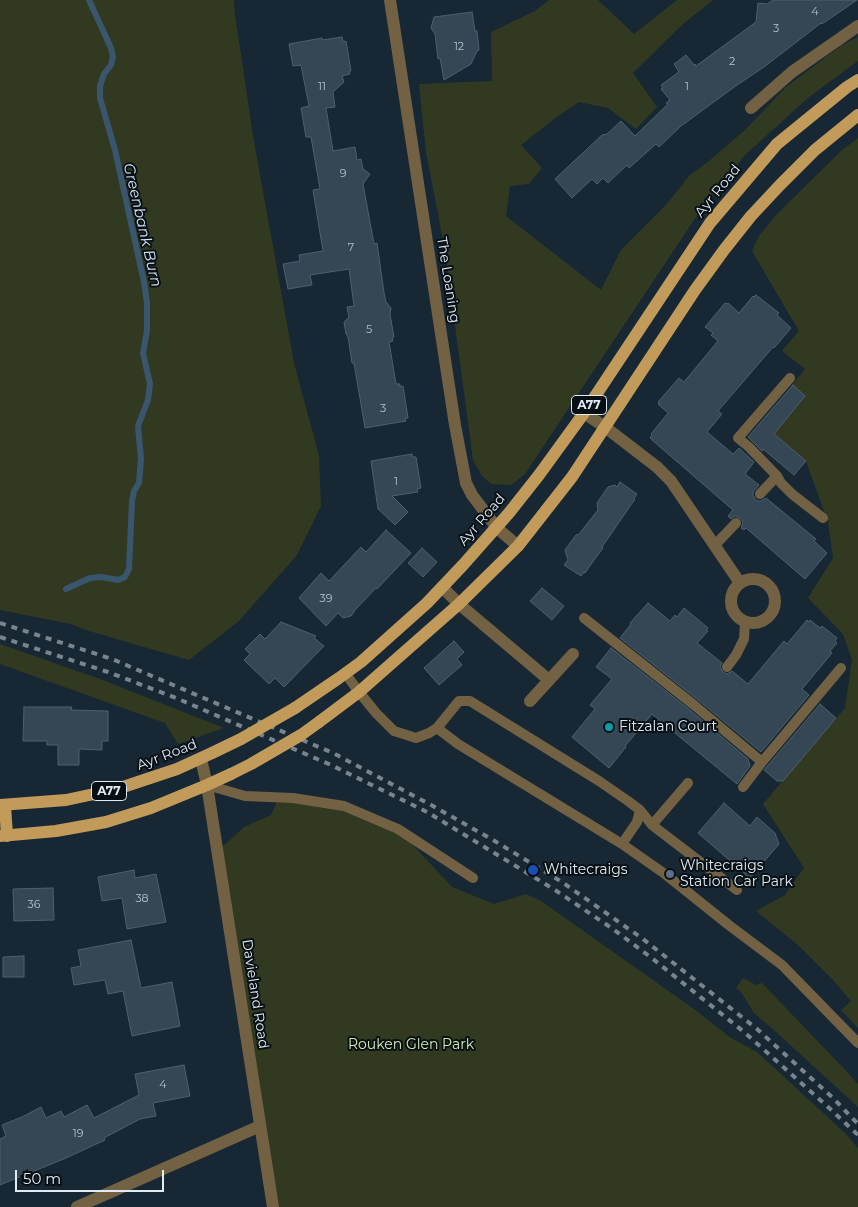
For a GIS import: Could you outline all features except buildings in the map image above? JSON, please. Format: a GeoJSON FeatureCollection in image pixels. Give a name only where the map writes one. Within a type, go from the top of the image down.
{"type":"FeatureCollection","features":[{"type":"Feature","properties":{"kind":"main road","name":"Ayr Road"},"geometry":{"type":"LineString","coordinates":[[3,805],[66,800],[120,788],[177,770],[241,740],[295,708],[361,662],[442,587],[497,528],[539,475],[584,413],[690,251],[726,204],[777,144],[858,80]]}},
{"type":"Feature","properties":{"kind":"main road","name":"A77"},"geometry":{"type":"LineString","coordinates":[[4,836],[56,831],[106,822],[151,808],[207,785],[251,764],[319,722],[359,692],[459,604],[518,546],[572,477],[695,290],[724,250],[751,216],[780,185],[815,150],[858,115]]}},
{"type":"Feature","properties":{"kind":"main road"},"geometry":{"type":"LineString","coordinates":[[3,805],[4,836]]}},
{"type":"Feature","properties":{"kind":"street","name":"The Loaning"},"geometry":{"type":"LineString","coordinates":[[390,0],[455,425],[466,483],[472,495],[497,528],[518,546]]}},
{"type":"Feature","properties":{"kind":"street"},"geometry":{"type":"LineString","coordinates":[[751,108],[792,72],[858,26]]}},
{"type":"Feature","properties":{"kind":"street"},"geometry":{"type":"LineString","coordinates":[[584,413],[605,427],[671,481],[740,582]]}},
{"type":"Feature","properties":{"kind":"street"},"geometry":{"type":"LineString","coordinates":[[756,578],[765,581],[775,594],[776,603],[774,611],[769,618],[762,622],[753,624],[745,622],[738,618],[733,611],[731,596],[740,582],[756,578]]}},
{"type":"Feature","properties":{"kind":"street"},"geometry":{"type":"LineString","coordinates":[[442,587],[459,604],[549,680]]}},
{"type":"Feature","properties":{"kind":"street"},"geometry":{"type":"LineString","coordinates":[[530,701],[573,654]]}},
{"type":"Feature","properties":{"kind":"street","name":"Davieland Road"},"geometry":{"type":"LineString","coordinates":[[206,756],[207,785],[273,1207]]}},
{"type":"Feature","properties":{"kind":"street"},"geometry":{"type":"LineString","coordinates":[[77,1207],[260,1126]]}},
{"type":"Feature","properties":{"kind":"lane"},"geometry":{"type":"LineString","coordinates":[[790,378],[738,438],[750,447],[792,494],[823,518]]}},
{"type":"Feature","properties":{"kind":"lane"},"geometry":{"type":"LineString","coordinates":[[760,494],[777,476]]}},
{"type":"Feature","properties":{"kind":"lane"},"geometry":{"type":"LineString","coordinates":[[715,545],[736,523]]}},
{"type":"Feature","properties":{"kind":"lane"},"geometry":{"type":"LineString","coordinates":[[584,618],[698,701],[762,762]]}},
{"type":"Feature","properties":{"kind":"lane"},"geometry":{"type":"LineString","coordinates":[[727,667],[744,639],[745,622]]}},
{"type":"Feature","properties":{"kind":"lane"},"geometry":{"type":"LineString","coordinates":[[743,787],[841,668]]}},
{"type":"Feature","properties":{"kind":"lane"},"geometry":{"type":"LineString","coordinates":[[345,673],[376,714],[394,731],[416,738],[437,728],[459,701],[470,701],[599,781],[640,810],[652,825],[737,890]]}},
{"type":"Feature","properties":{"kind":"lane"},"geometry":{"type":"LineString","coordinates":[[437,728],[458,744],[622,844],[665,874],[782,965],[858,1043]]}},
{"type":"Feature","properties":{"kind":"lane"},"geometry":{"type":"LineString","coordinates":[[652,825],[688,784]]}},
{"type":"Feature","properties":{"kind":"lane"},"geometry":{"type":"LineString","coordinates":[[207,785],[245,796],[293,798],[344,806],[398,829],[474,878]]}},
{"type":"Feature","properties":{"kind":"lane"},"geometry":{"type":"LineString","coordinates":[[622,844],[637,822],[640,810]]}},
{"type":"Feature","properties":{"kind":"green space"},"geometry":{"type":"Polygon","coordinates":[[[0,0],[234,0],[253,136],[294,363],[319,456],[321,506],[297,555],[239,621],[189,660],[71,624],[0,610],[0,0]]]}},
{"type":"Feature","properties":{"kind":"green space"},"geometry":{"type":"Polygon","coordinates":[[[549,0],[598,0],[634,34],[677,0],[713,0],[683,24],[633,73],[657,107],[636,129],[608,108],[579,102],[521,145],[542,168],[529,184],[510,186],[506,216],[601,290],[621,250],[666,205],[690,175],[745,130],[786,87],[842,45],[858,37],[858,61],[809,97],[745,155],[694,220],[525,474],[511,485],[491,484],[482,476],[473,460],[445,250],[426,152],[419,84],[492,81],[491,32],[535,11],[549,0]]]}},
{"type":"Feature","properties":{"kind":"green space"},"geometry":{"type":"Polygon","coordinates":[[[858,138],[858,1028],[841,1010],[851,1001],[833,980],[798,945],[756,911],[785,895],[804,868],[763,804],[845,708],[852,660],[843,634],[808,598],[833,558],[828,522],[806,461],[774,434],[805,396],[792,385],[805,369],[782,351],[799,331],[752,251],[759,236],[775,216],[841,151],[858,138]]]}},
{"type":"Feature","properties":{"kind":"green space"},"geometry":{"type":"Polygon","coordinates":[[[0,644],[100,679],[224,728],[178,744],[165,723],[0,664],[0,644]]]}},
{"type":"Feature","properties":{"kind":"green space","name":"Rouken Glen Park"},"geometry":{"type":"Polygon","coordinates":[[[279,797],[344,806],[398,829],[452,887],[494,904],[526,894],[541,901],[694,1009],[731,1038],[757,1052],[846,1134],[858,1148],[858,1207],[273,1207],[218,851],[244,827],[271,815],[279,797]]]}},
{"type":"Feature","properties":{"kind":"green space"},"geometry":{"type":"Polygon","coordinates":[[[743,978],[756,985],[762,983],[850,1075],[858,1084],[858,1107],[754,1013],[741,992],[736,988],[743,978]]]}},
{"type":"Feature","properties":{"kind":"waterway","name":"Greenbank Burn"},"geometry":{"type":"LineString","coordinates":[[66,589],[90,578],[101,577],[118,580],[125,577],[129,569],[132,501],[134,491],[139,483],[141,459],[138,426],[148,400],[150,384],[143,353],[147,331],[147,303],[144,282],[115,150],[100,98],[100,86],[113,57],[111,48],[89,0]]}},
{"type":"Feature","properties":{"kind":"railway"},"geometry":{"type":"LineString","coordinates":[[0,623],[112,659],[333,753],[493,840],[562,882],[643,939],[757,1029],[833,1098],[858,1124]]}},
{"type":"Feature","properties":{"kind":"railway"},"geometry":{"type":"LineString","coordinates":[[0,637],[108,672],[176,698],[331,765],[427,812],[555,890],[613,929],[744,1032],[858,1135]]}},
{"type":"Feature","properties":{"kind":"place","name":"Fitzalan Court"},"geometry":{"type":"Point","coordinates":[609,727]}},
{"type":"Feature","properties":{"kind":"place","name":"Whitecraigs"},"geometry":{"type":"Point","coordinates":[533,870]}},
{"type":"Feature","properties":{"kind":"place","name":"Whitecraigs Station Car Park"},"geometry":{"type":"Point","coordinates":[670,874]}}]}
